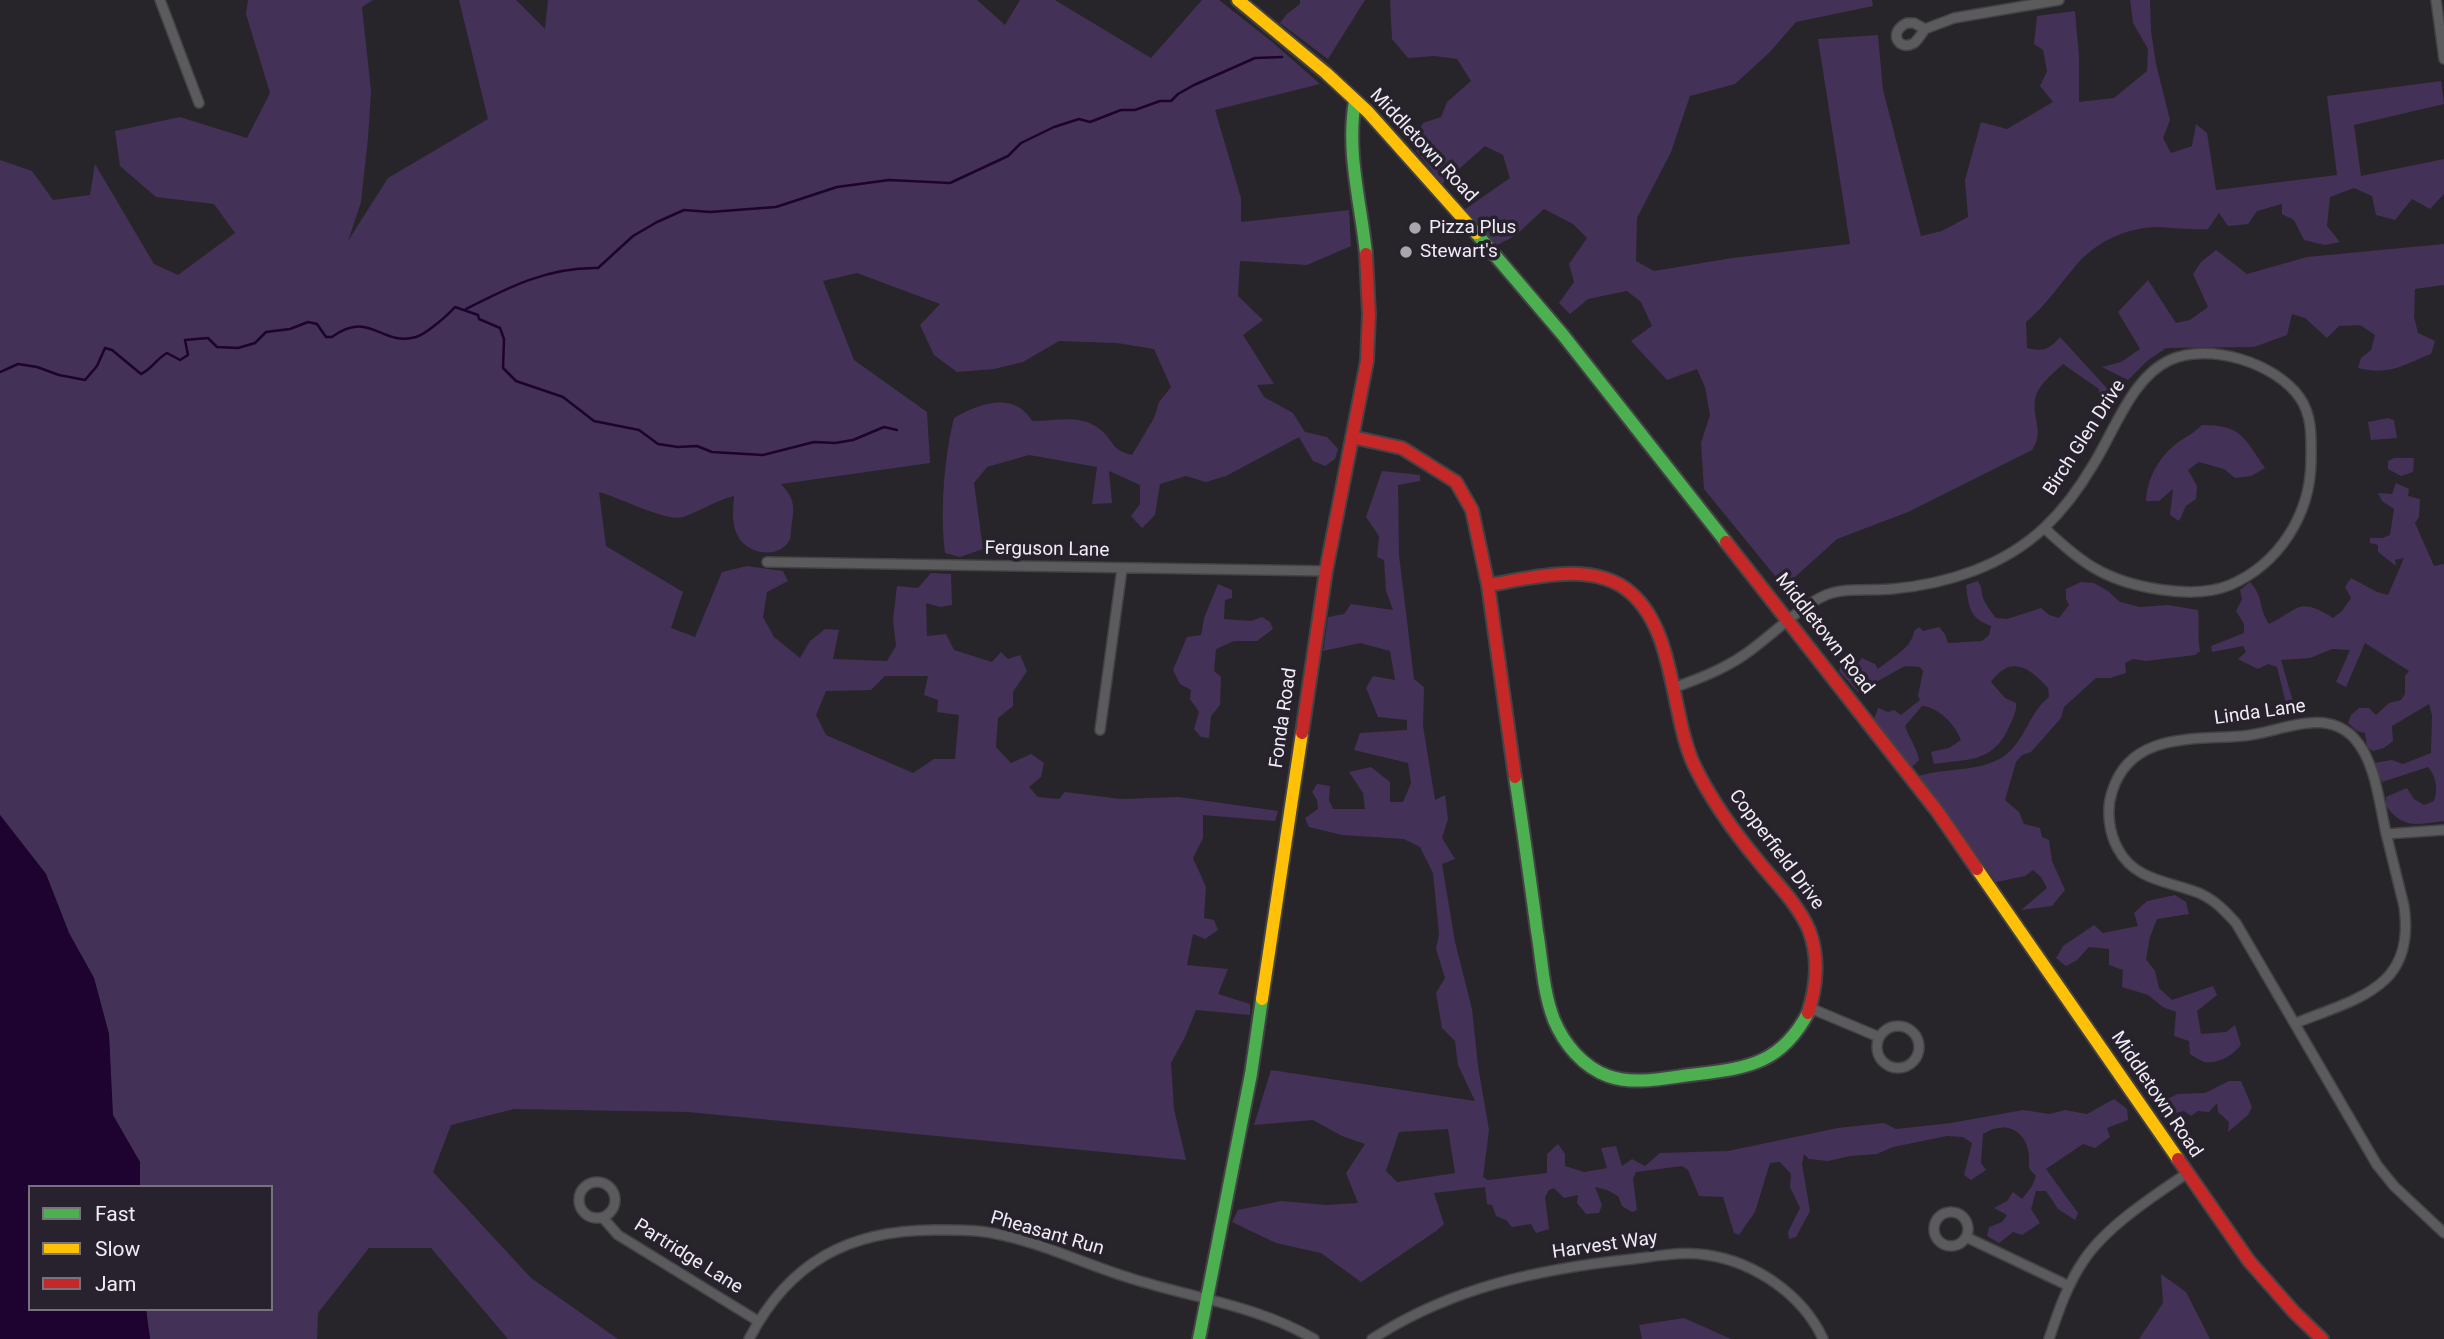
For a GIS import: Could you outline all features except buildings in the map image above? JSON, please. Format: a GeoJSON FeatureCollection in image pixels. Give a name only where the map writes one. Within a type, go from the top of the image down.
{"type":"FeatureCollection","features":[{"type":"Feature","properties":{"kind":"street"},"geometry":{"type":"LineString","coordinates":[[160,0],[199,103]]}},
{"type":"Feature","properties":{"kind":"street","name":"Middletown Road"},"geometry":{"type":"LineString","coordinates":[[1238,0],[1326,73],[1355,101],[1458,211],[1563,335],[1937,811],[2186,1174],[2249,1261],[2322,1339]]}},
{"type":"Feature","properties":{"kind":"street"},"geometry":{"type":"LineString","coordinates":[[1926,29],[1954,18],[2059,0]]}},
{"type":"Feature","properties":{"kind":"street"},"geometry":{"type":"LineString","coordinates":[[2437,0],[2444,59]]}},
{"type":"Feature","properties":{"kind":"street","name":"Fonda Road"},"geometry":{"type":"LineString","coordinates":[[1199,1339],[1251,1074],[1326,571],[1364,379],[1370,328],[1364,236],[1350,131],[1355,101]]}},
{"type":"Feature","properties":{"kind":"street","name":"Birch Glen Drive"},"geometry":{"type":"LineString","coordinates":[[1673,688],[1713,673],[1743,656],[1825,595],[1916,587],[1961,576],[2007,554],[2044,527],[2077,491],[2139,386],[2161,365],[2172,359],[2212,354],[2243,359],[2274,374],[2293,389],[2308,415],[2311,433],[2311,483],[2306,503],[2282,545],[2267,562],[2229,585],[2213,590],[2189,591],[2151,588],[2131,583],[2096,569],[2044,527]]}},
{"type":"Feature","properties":{"kind":"street","name":"Copperfield Drive"},"geometry":{"type":"LineString","coordinates":[[1352,437],[1402,448],[1455,482],[1472,510],[1488,585],[1547,998],[1553,1019],[1568,1044],[1595,1070],[1609,1077],[1642,1081],[1705,1073],[1768,1059],[1788,1043],[1810,1008],[1816,985],[1817,953],[1810,928],[1800,912],[1719,810],[1694,765],[1656,626],[1635,596],[1598,575],[1584,574],[1488,585]]}},
{"type":"Feature","properties":{"kind":"street","name":"Ferguson Lane"},"geometry":{"type":"LineString","coordinates":[[767,562],[1326,571]]}},
{"type":"Feature","properties":{"kind":"street"},"geometry":{"type":"LineString","coordinates":[[1100,730],[1122,569]]}},
{"type":"Feature","properties":{"kind":"street","name":"Linda Lane"},"geometry":{"type":"LineString","coordinates":[[2296,1023],[2371,990],[2390,977],[2400,962],[2406,922],[2377,791],[2356,740],[2328,723],[2303,723],[2257,734],[2201,737],[2161,744],[2140,752],[2114,785],[2110,797],[2110,825],[2114,842],[2125,861],[2138,873],[2200,894],[2219,905],[2247,940],[2377,1165],[2444,1233]]}},
{"type":"Feature","properties":{"kind":"street"},"geometry":{"type":"LineString","coordinates":[[2386,834],[2444,830]]}},
{"type":"Feature","properties":{"kind":"street"},"geometry":{"type":"LineString","coordinates":[[1810,1008],[1880,1037]]}},
{"type":"Feature","properties":{"kind":"street"},"geometry":{"type":"LineString","coordinates":[[1903,1027],[1914,1034],[1919,1047],[1917,1054],[1909,1065],[1896,1068],[1889,1066],[1880,1057],[1877,1044],[1880,1037],[1889,1028],[1903,1027]]}},
{"type":"Feature","properties":{"kind":"street"},"geometry":{"type":"LineString","coordinates":[[2049,1339],[2069,1286],[2096,1245],[2164,1188],[2186,1174]]}},
{"type":"Feature","properties":{"kind":"street","name":"Partridge Lane"},"geometry":{"type":"LineString","coordinates":[[603,1218],[614,1208],[614,1194],[604,1184],[590,1183],[580,1193],[579,1207],[589,1217],[603,1218],[618,1235],[758,1321]]}},
{"type":"Feature","properties":{"kind":"street","name":"Pheasant Run"},"geometry":{"type":"LineString","coordinates":[[749,1339],[758,1321],[779,1294],[819,1259],[859,1239],[907,1230],[992,1233],[1048,1249],[1132,1279],[1275,1319],[1314,1339]]}},
{"type":"Feature","properties":{"kind":"street"},"geometry":{"type":"LineString","coordinates":[[1966,1237],[2069,1286]]}},
{"type":"Feature","properties":{"kind":"street","name":"Harvest Way"},"geometry":{"type":"LineString","coordinates":[[1372,1339],[1451,1297],[1487,1284],[1602,1262],[1687,1253],[1726,1259],[1765,1277],[1798,1301],[1823,1339]]}},
{"type":"Feature","properties":{"kind":"shaded area"},"geometry":{"type":"Polygon","coordinates":[[[248,0],[373,0],[362,7],[371,91],[361,202],[348,241],[388,178],[488,119],[459,0],[516,0],[545,29],[548,0],[977,0],[1005,25],[1020,0],[1055,0],[1151,58],[1202,0],[1219,0],[1320,84],[1215,110],[1241,198],[1241,222],[1349,210],[1351,246],[1307,265],[1240,261],[1238,296],[1263,320],[1243,335],[1274,384],[1257,385],[1264,397],[1293,413],[1305,432],[1327,437],[1338,449],[1335,459],[1325,466],[1313,461],[1299,437],[1226,476],[1206,482],[1186,476],[1160,484],[1155,515],[1142,528],[1131,516],[1140,504],[1140,485],[1109,471],[1112,503],[1092,504],[1097,467],[1029,455],[987,467],[974,483],[983,549],[960,557],[945,553],[944,485],[954,418],[985,404],[1006,403],[1025,412],[1032,421],[1069,419],[1094,425],[1117,448],[1132,455],[1154,418],[1159,402],[1171,387],[1154,349],[1117,343],[1059,341],[1023,362],[994,369],[957,372],[934,355],[920,325],[940,304],[857,273],[823,281],[854,360],[927,412],[930,463],[781,484],[791,497],[793,506],[791,535],[786,545],[773,552],[757,551],[739,538],[734,523],[734,496],[675,518],[599,492],[606,546],[683,592],[671,628],[695,637],[722,572],[747,566],[783,571],[788,581],[767,592],[763,617],[774,637],[800,658],[810,641],[825,629],[839,630],[833,659],[887,661],[896,646],[893,620],[897,586],[918,588],[931,573],[951,574],[952,605],[940,607],[926,603],[927,636],[946,634],[954,650],[992,662],[1001,652],[1008,659],[1020,655],[1027,671],[1013,692],[1013,706],[998,718],[996,747],[1011,763],[1031,754],[1044,763],[1041,777],[1029,787],[1038,797],[1059,799],[1065,792],[1121,799],[1179,797],[1278,811],[1275,821],[1203,815],[1203,838],[1193,858],[1206,887],[1204,918],[1214,920],[1218,930],[1205,939],[1193,934],[1187,965],[1228,969],[1218,994],[1250,1004],[1250,1015],[1196,1010],[1171,1063],[1174,1109],[1186,1160],[688,1112],[514,1109],[451,1125],[433,1172],[531,1278],[618,1339],[508,1339],[431,1248],[369,1248],[318,1313],[317,1339],[150,1339],[146,1311],[273,1311],[273,1185],[140,1185],[140,1162],[112,1115],[109,1034],[94,978],[69,933],[46,874],[0,815],[0,160],[32,171],[53,200],[90,195],[95,164],[154,264],[178,275],[235,233],[214,204],[156,197],[120,166],[115,131],[180,117],[247,138],[270,93],[246,14],[248,0]],[[885,676],[871,690],[826,691],[816,715],[826,735],[913,773],[934,759],[955,759],[959,715],[937,712],[938,700],[924,695],[928,676],[885,676]]]}},
{"type":"Feature","properties":{"kind":"shaded area"},"geometry":{"type":"Polygon","coordinates":[[[1300,0],[1365,0],[1328,59],[1280,23],[1300,4],[1300,0]]]}},
{"type":"Feature","properties":{"kind":"shaded area"},"geometry":{"type":"Polygon","coordinates":[[[1390,0],[1872,0],[1873,6],[1796,22],[1770,52],[1735,84],[1690,96],[1671,152],[1637,218],[1636,261],[1654,271],[1732,258],[1850,244],[1818,39],[1878,35],[1883,90],[1921,236],[1942,231],[1968,217],[1965,180],[1981,122],[2007,129],[2053,102],[2040,86],[2047,71],[2043,50],[2034,44],[2037,16],[2075,11],[2079,102],[2114,98],[2147,71],[2148,49],[2133,23],[2130,0],[2150,0],[2156,64],[2170,120],[2163,138],[2171,153],[2192,146],[2196,124],[2207,133],[2216,190],[2337,175],[2327,96],[2441,81],[2444,104],[2354,125],[2361,176],[2444,159],[2444,194],[2430,209],[2412,199],[2395,220],[2376,215],[2372,196],[2354,188],[2330,197],[2327,226],[2340,242],[2325,245],[2304,240],[2294,220],[2282,214],[2282,204],[2257,211],[2248,224],[2228,226],[2219,213],[2208,229],[2146,228],[2122,233],[2100,244],[2081,260],[2026,322],[2027,348],[2046,348],[2060,337],[2114,396],[2113,406],[2100,401],[2099,389],[2063,364],[2046,380],[2036,395],[2038,437],[2032,450],[1908,512],[1837,539],[1784,587],[1704,489],[1701,443],[1710,415],[1705,387],[1697,369],[1667,380],[1631,341],[1652,326],[1641,302],[1627,291],[1588,299],[1570,314],[1559,303],[1574,282],[1569,264],[1587,238],[1573,224],[1544,209],[1515,236],[1497,245],[1464,210],[1510,178],[1503,155],[1485,146],[1442,184],[1411,144],[1423,123],[1441,117],[1447,102],[1471,81],[1457,59],[1435,56],[1408,58],[1392,39],[1390,0]]]}},
{"type":"Feature","properties":{"kind":"shaded area"},"geometry":{"type":"Polygon","coordinates":[[[2444,244],[2444,285],[2415,289],[2414,317],[2418,333],[2435,341],[2431,354],[2404,365],[2379,371],[2358,368],[2361,358],[2371,350],[2375,335],[2360,325],[2339,326],[2327,338],[2305,318],[2292,314],[2287,335],[2254,347],[2166,348],[2147,361],[2128,380],[2102,367],[2121,362],[2140,349],[2118,312],[2148,280],[2176,323],[2190,320],[2208,307],[2193,274],[2201,262],[2216,250],[2247,274],[2307,257],[2444,244]]]}},
{"type":"Feature","properties":{"kind":"shaded area"},"geometry":{"type":"Polygon","coordinates":[[[2388,418],[2394,420],[2397,438],[2371,440],[2368,422],[2388,418]]]}},
{"type":"Feature","properties":{"kind":"shaded area"},"geometry":{"type":"Polygon","coordinates":[[[2202,425],[2226,427],[2241,435],[2265,468],[2251,476],[2235,478],[2224,469],[2199,462],[2188,470],[2197,486],[2196,499],[2186,506],[2179,521],[2170,515],[2173,489],[2159,501],[2146,501],[2149,485],[2164,456],[2202,425]]]}},
{"type":"Feature","properties":{"kind":"shaded area"},"geometry":{"type":"Polygon","coordinates":[[[2394,458],[2414,458],[2413,472],[2401,476],[2388,469],[2388,461],[2394,458]]]}},
{"type":"Feature","properties":{"kind":"shaded area"},"geometry":{"type":"Polygon","coordinates":[[[1382,471],[1420,475],[1420,481],[1398,485],[1399,555],[1414,679],[1424,687],[1423,726],[1435,800],[1445,795],[1448,819],[1442,838],[1455,859],[1442,864],[1455,942],[1472,1009],[1489,1130],[1483,1177],[1488,1180],[1547,1173],[1547,1154],[1558,1144],[1565,1154],[1565,1166],[1584,1172],[1607,1168],[1601,1148],[1616,1146],[1622,1166],[1632,1159],[1645,1166],[1660,1153],[1728,1151],[1838,1128],[1884,1123],[1896,1129],[1951,1123],[2023,1110],[2049,1114],[2065,1110],[2087,1114],[2114,1099],[2127,1109],[2128,1120],[2107,1128],[2110,1137],[2095,1148],[2083,1144],[2046,1169],[2078,1213],[2075,1220],[2058,1209],[2046,1191],[2036,1191],[2031,1209],[2040,1223],[2022,1235],[2013,1232],[1999,1243],[1987,1236],[1989,1227],[2002,1222],[2007,1215],[1994,1208],[2007,1201],[2013,1192],[2022,1199],[2036,1176],[2029,1167],[2029,1155],[2024,1139],[2013,1130],[1999,1128],[1983,1134],[1981,1163],[1986,1170],[1971,1180],[1964,1175],[1972,1143],[1963,1137],[1947,1136],[1893,1147],[1877,1154],[1828,1161],[1809,1159],[1804,1154],[1802,1164],[1810,1211],[1796,1237],[1789,1239],[1788,1232],[1800,1208],[1790,1187],[1791,1174],[1780,1162],[1770,1163],[1755,1212],[1739,1235],[1734,1233],[1723,1197],[1699,1196],[1688,1170],[1682,1166],[1636,1172],[1633,1179],[1637,1210],[1632,1212],[1622,1206],[1618,1196],[1607,1190],[1595,1187],[1602,1205],[1599,1213],[1586,1214],[1577,1203],[1578,1195],[1564,1198],[1554,1188],[1549,1190],[1545,1197],[1549,1229],[1536,1233],[1531,1224],[1512,1227],[1506,1220],[1496,1216],[1492,1205],[1487,1204],[1485,1187],[1434,1193],[1444,1224],[1361,1282],[1321,1253],[1276,1243],[1232,1222],[1238,1210],[1281,1201],[1326,1205],[1358,1203],[1346,1173],[1365,1144],[1342,1136],[1313,1120],[1254,1125],[1271,1070],[1475,1101],[1458,1065],[1455,1041],[1442,1028],[1436,993],[1445,978],[1436,949],[1439,934],[1433,873],[1420,847],[1404,839],[1342,835],[1309,827],[1305,818],[1318,809],[1312,792],[1317,784],[1330,786],[1329,800],[1333,809],[1365,809],[1363,793],[1349,772],[1371,767],[1390,782],[1390,802],[1403,802],[1411,783],[1408,763],[1354,750],[1360,733],[1407,730],[1407,720],[1378,717],[1366,688],[1373,676],[1395,680],[1390,651],[1360,643],[1323,651],[1328,617],[1344,614],[1351,604],[1393,610],[1386,591],[1384,560],[1377,557],[1379,536],[1366,517],[1382,471]],[[1448,1129],[1399,1132],[1386,1171],[1397,1182],[1455,1173],[1448,1129]]]}},
{"type":"Feature","properties":{"kind":"shaded area"},"geometry":{"type":"Polygon","coordinates":[[[2396,483],[2409,489],[2408,496],[2420,499],[2419,517],[2415,523],[2434,566],[2444,564],[2444,821],[2419,824],[2399,819],[2386,806],[2386,797],[2407,788],[2414,799],[2424,805],[2434,801],[2436,792],[2431,771],[2428,767],[2382,782],[2374,763],[2392,760],[2403,764],[2431,753],[2432,715],[2429,704],[2392,726],[2393,741],[2384,748],[2373,751],[2367,747],[2365,733],[2357,731],[2348,723],[2351,715],[2359,708],[2369,708],[2376,715],[2389,703],[2401,700],[2405,694],[2405,676],[2409,671],[2365,643],[2346,687],[2336,682],[2350,650],[2332,649],[2310,658],[2281,660],[2296,712],[2288,712],[2277,667],[2268,664],[2258,669],[2238,659],[2246,652],[2243,646],[2212,652],[2211,646],[2244,633],[2244,624],[2236,611],[2242,599],[2240,590],[2250,582],[2269,624],[2306,606],[2333,618],[2351,598],[2345,587],[2351,578],[2388,595],[2404,558],[2395,560],[2396,566],[2378,552],[2378,545],[2370,543],[2370,538],[2390,535],[2394,509],[2382,501],[2378,493],[2392,494],[2396,483]]]}},
{"type":"Feature","properties":{"kind":"shaded area"},"geometry":{"type":"Polygon","coordinates":[[[1978,581],[1984,601],[1996,618],[2007,619],[2041,608],[2049,615],[2059,618],[2069,605],[2066,589],[2081,582],[2094,583],[2120,602],[2140,607],[2168,605],[2198,610],[2200,651],[2195,655],[2146,661],[2133,659],[2125,663],[2126,673],[2110,678],[2096,678],[2064,707],[2061,718],[2031,752],[2022,755],[2016,762],[2005,800],[2019,812],[2024,824],[2040,828],[2042,837],[2049,840],[2052,861],[2065,890],[2052,906],[2021,910],[2047,888],[2041,877],[2033,870],[2025,876],[1996,882],[1919,776],[1977,767],[2008,753],[2049,697],[2048,688],[2020,667],[2013,666],[1998,673],[1991,682],[2005,698],[2016,703],[2008,729],[2002,740],[1986,754],[1957,761],[1934,764],[1931,752],[1949,748],[1961,740],[1945,717],[1934,709],[1922,706],[1905,726],[1919,760],[1912,767],[1874,719],[1878,708],[1888,712],[1894,710],[1901,715],[1920,700],[1918,696],[1923,671],[1920,667],[1905,666],[1858,692],[1839,671],[1841,665],[1857,665],[1862,658],[1875,664],[1878,669],[1910,642],[1914,631],[1919,627],[1923,631],[1939,627],[1948,643],[1982,641],[1989,635],[1991,626],[1978,619],[1971,611],[1966,585],[1978,581]]]}},
{"type":"Feature","properties":{"kind":"shaded area"},"geometry":{"type":"Polygon","coordinates":[[[1218,584],[1232,590],[1232,598],[1225,600],[1224,619],[1251,621],[1262,617],[1270,622],[1273,629],[1257,641],[1234,641],[1216,649],[1214,671],[1221,677],[1220,705],[1211,716],[1209,738],[1201,737],[1194,729],[1199,712],[1190,699],[1191,690],[1180,684],[1173,670],[1187,637],[1201,635],[1204,618],[1218,584]]]}},
{"type":"Feature","properties":{"kind":"shaded area"},"geometry":{"type":"Polygon","coordinates":[[[0,815],[46,874],[69,933],[94,978],[109,1034],[113,1115],[140,1162],[140,1185],[28,1185],[28,1311],[146,1311],[150,1339],[0,1339],[0,815]]]}},
{"type":"Feature","properties":{"kind":"shaded area"},"geometry":{"type":"Polygon","coordinates":[[[2175,895],[2186,902],[2189,914],[2157,919],[2146,959],[2155,971],[2159,988],[2172,1000],[2213,986],[2217,995],[2197,1011],[2201,1034],[2226,1032],[2235,1025],[2241,1045],[2230,1055],[2215,1062],[2203,1061],[2190,1054],[2189,1041],[2174,1036],[2176,1012],[2163,1007],[2148,995],[2122,987],[2123,970],[2109,965],[2109,949],[2089,947],[2077,960],[2066,966],[2056,958],[2063,946],[2094,925],[2103,933],[2138,926],[2134,913],[2147,901],[2175,895]]]}},
{"type":"Feature","properties":{"kind":"shaded area"},"geometry":{"type":"Polygon","coordinates":[[[2229,1081],[2241,1081],[2252,1107],[2248,1115],[2228,1132],[2229,1122],[2218,1112],[2217,1103],[2209,1112],[2198,1111],[2191,1116],[2184,1111],[2160,1117],[2160,1102],[2178,1094],[2205,1093],[2229,1081]]]}},
{"type":"Feature","properties":{"kind":"shaded area"},"geometry":{"type":"Polygon","coordinates":[[[2161,1274],[2186,1292],[2210,1339],[2139,1339],[2163,1303],[2161,1274]]]}},
{"type":"Feature","properties":{"kind":"shaded area"},"geometry":{"type":"Polygon","coordinates":[[[1684,1318],[1731,1339],[1642,1339],[1639,1325],[1684,1318]]]}},
{"type":"Feature","properties":{"kind":"waterway"},"geometry":{"type":"LineString","coordinates":[[466,309],[529,280],[562,271],[598,268],[633,236],[684,210],[710,212],[776,207],[837,187],[889,180],[950,183],[1008,156],[1021,143],[1054,127],[1079,119],[1090,122],[1121,110],[1135,110],[1160,101],[1171,101],[1194,85],[1255,58],[1282,57]]}},
{"type":"Feature","properties":{"kind":"waterway"},"geometry":{"type":"LineString","coordinates":[[0,372],[18,364],[85,380],[97,366],[105,348],[112,350],[141,374],[167,353],[180,360],[188,355],[185,340],[208,338],[217,347],[238,348],[255,343],[266,332],[290,329],[308,322],[317,324],[326,337],[332,337],[345,329],[366,327],[404,339],[425,332],[455,307],[478,315],[479,319],[500,328],[504,339],[503,368],[516,381],[563,397],[594,421],[639,430],[658,444],[697,446],[712,452],[763,455],[814,442],[853,440],[884,427],[897,430]]}},
{"type":"Feature","properties":{"kind":"traffic: fast"},"geometry":{"type":"LineString","coordinates":[[1355,101],[1353,159],[1366,254]]}},
{"type":"Feature","properties":{"kind":"traffic: fast"},"geometry":{"type":"LineString","coordinates":[[1476,233],[1563,335],[1726,542]]}},
{"type":"Feature","properties":{"kind":"traffic: fast"},"geometry":{"type":"LineString","coordinates":[[1515,777],[1547,998],[1558,1029],[1569,1046],[1590,1067],[1608,1076],[1630,1080],[1653,1080],[1733,1069],[1763,1060],[1775,1052],[1787,1042],[1808,1013]]}},
{"type":"Feature","properties":{"kind":"traffic: fast"},"geometry":{"type":"LineString","coordinates":[[1199,1339],[1251,1074],[1262,999]]}},
{"type":"Feature","properties":{"kind":"traffic: slow"},"geometry":{"type":"LineString","coordinates":[[1238,0],[1326,73],[1368,112],[1476,233]]}},
{"type":"Feature","properties":{"kind":"traffic: slow"},"geometry":{"type":"LineString","coordinates":[[1262,999],[1302,733]]}},
{"type":"Feature","properties":{"kind":"traffic: slow"},"geometry":{"type":"LineString","coordinates":[[1977,869],[2178,1159]]}},
{"type":"Feature","properties":{"kind":"traffic: jam"},"geometry":{"type":"LineString","coordinates":[[1302,733],[1326,571],[1367,361],[1369,314],[1366,254]]}},
{"type":"Feature","properties":{"kind":"traffic: jam"},"geometry":{"type":"LineString","coordinates":[[1352,437],[1402,448],[1456,482],[1472,510],[1488,585],[1515,777]]}},
{"type":"Feature","properties":{"kind":"traffic: jam"},"geometry":{"type":"LineString","coordinates":[[1726,542],[1937,811],[1977,869]]}},
{"type":"Feature","properties":{"kind":"traffic: jam"},"geometry":{"type":"LineString","coordinates":[[1488,585],[1543,576],[1581,574],[1616,583],[1631,593],[1646,610],[1664,651],[1686,744],[1694,765],[1723,815],[1793,903],[1809,930],[1816,971],[1808,1013]]}},
{"type":"Feature","properties":{"kind":"traffic: jam"},"geometry":{"type":"LineString","coordinates":[[2178,1159],[2249,1261],[2322,1339]]}},
{"type":"Feature","properties":{"kind":"place","name":"Pizza Plus"},"geometry":{"type":"Point","coordinates":[1415,228]}},
{"type":"Feature","properties":{"kind":"place","name":"Stewart's"},"geometry":{"type":"Point","coordinates":[1406,252]}}]}
